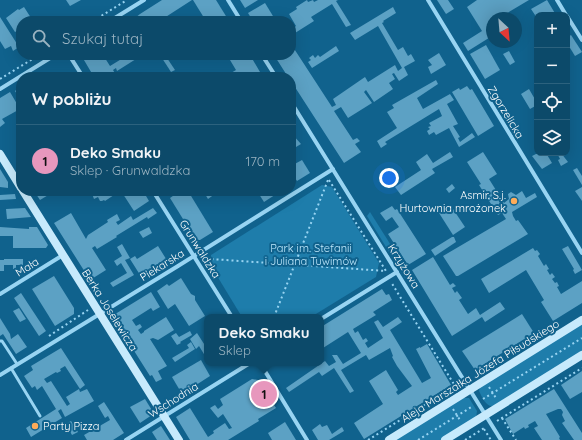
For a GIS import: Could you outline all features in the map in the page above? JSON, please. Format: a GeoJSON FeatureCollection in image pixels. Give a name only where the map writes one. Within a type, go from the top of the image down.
{"type":"FeatureCollection","features":[{"type":"Feature","properties":{"kind":"street"},"geometry":{"type":"LineString","coordinates":[[118,16],[144,0]]}},
{"type":"Feature","properties":{"kind":"street"},"geometry":{"type":"LineString","coordinates":[[228,0],[238,16]]}},
{"type":"Feature","properties":{"kind":"street","name":"Zgorzelicka"},"geometry":{"type":"LineString","coordinates":[[428,0],[582,253]]}},
{"type":"Feature","properties":{"kind":"street"},"geometry":{"type":"LineString","coordinates":[[557,0],[564,12]]}},
{"type":"Feature","properties":{"kind":"street"},"geometry":{"type":"LineString","coordinates":[[570,21],[582,40]]}},
{"type":"Feature","properties":{"kind":"street"},"geometry":{"type":"LineString","coordinates":[[28,72],[47,60]]}},
{"type":"Feature","properties":{"kind":"street"},"geometry":{"type":"LineString","coordinates":[[72,60],[80,72]]}},
{"type":"Feature","properties":{"kind":"street"},"geometry":{"type":"LineString","coordinates":[[265,60],[273,72]]}},
{"type":"Feature","properties":{"kind":"street"},"geometry":{"type":"LineString","coordinates":[[0,89],[16,79]]}},
{"type":"Feature","properties":{"kind":"street","name":"Krzyżowa"},"geometry":{"type":"LineString","coordinates":[[296,110],[501,440]]}},
{"type":"Feature","properties":{"kind":"street"},"geometry":{"type":"LineString","coordinates":[[0,154],[16,180]]}},
{"type":"Feature","properties":{"kind":"street","name":"Piekarska"},"geometry":{"type":"LineString","coordinates":[[296,192],[333,169]]}},
{"type":"Feature","properties":{"kind":"street","name":"Berka Joselewicza"},"geometry":{"type":"LineString","coordinates":[[26,196],[179,440]]}},
{"type":"Feature","properties":{"kind":"street","name":"Grunwaldzka"},"geometry":{"type":"LineString","coordinates":[[156,196],[230,314]]}},
{"type":"Feature","properties":{"kind":"street","name":"Piekarska"},"geometry":{"type":"LineString","coordinates":[[0,374],[100,314],[290,196]]}},
{"type":"Feature","properties":{"kind":"street","name":"Mała"},"geometry":{"type":"LineString","coordinates":[[0,294],[63,255]]}},
{"type":"Feature","properties":{"kind":"street"},"geometry":{"type":"LineString","coordinates":[[324,317],[397,272]]}},
{"type":"Feature","properties":{"kind":"street","name":"Aleja Marszałka Józefa Piłsudskiego"},"geometry":{"type":"LineString","coordinates":[[389,440],[582,320]]}},
{"type":"Feature","properties":{"kind":"street"},"geometry":{"type":"LineString","coordinates":[[445,440],[582,355]]}},
{"type":"Feature","properties":{"kind":"street","name":"Wschodnia"},"geometry":{"type":"LineString","coordinates":[[126,440],[245,366]]}},
{"type":"Feature","properties":{"kind":"street"},"geometry":{"type":"LineString","coordinates":[[262,366],[307,440]]}},
{"type":"Feature","properties":{"kind":"lane"},"geometry":{"type":"LineString","coordinates":[[0,341],[2,341],[17,364]]}},
{"type":"Feature","properties":{"kind":"lane"},"geometry":{"type":"LineString","coordinates":[[11,368],[40,416]]}},
{"type":"Feature","properties":{"kind":"path"},"geometry":{"type":"LineString","coordinates":[[101,16],[127,0]]}},
{"type":"Feature","properties":{"kind":"path"},"geometry":{"type":"LineString","coordinates":[[0,79],[31,60]]}},
{"type":"Feature","properties":{"kind":"path"},"geometry":{"type":"LineString","coordinates":[[322,183],[328,179]]}},
{"type":"Feature","properties":{"kind":"path"},"geometry":{"type":"LineString","coordinates":[[275,314],[328,179]]}},
{"type":"Feature","properties":{"kind":"path"},"geometry":{"type":"LineString","coordinates":[[328,179],[386,271]]}},
{"type":"Feature","properties":{"kind":"path"},"geometry":{"type":"LineString","coordinates":[[300,250],[309,253]]}},
{"type":"Feature","properties":{"kind":"path"},"geometry":{"type":"LineString","coordinates":[[206,257],[213,252]]}},
{"type":"Feature","properties":{"kind":"path"},"geometry":{"type":"LineString","coordinates":[[206,257],[211,259],[386,271]]}},
{"type":"Feature","properties":{"kind":"path"},"geometry":{"type":"LineString","coordinates":[[206,257],[207,263]]}},
{"type":"Feature","properties":{"kind":"path"},"geometry":{"type":"LineString","coordinates":[[380,275],[386,271]]}},
{"type":"Feature","properties":{"kind":"path"},"geometry":{"type":"LineString","coordinates":[[368,440],[455,386],[391,282]]}},
{"type":"Feature","properties":{"kind":"path"},"geometry":{"type":"LineString","coordinates":[[46,337],[87,312],[89,307]]}},
{"type":"Feature","properties":{"kind":"path"},"geometry":{"type":"LineString","coordinates":[[418,440],[582,338]]}},
{"type":"Feature","properties":{"kind":"path"},"geometry":{"type":"LineString","coordinates":[[465,440],[582,368]]}},
{"type":"Feature","properties":{"kind":"path"},"geometry":{"type":"LineString","coordinates":[[485,380],[506,415]]}},
{"type":"Feature","properties":{"kind":"path"},"geometry":{"type":"LineString","coordinates":[[444,393],[470,437]]}},
{"type":"Feature","properties":{"kind":"path"},"geometry":{"type":"LineString","coordinates":[[502,418],[516,440]]}},
{"type":"Feature","properties":{"kind":"path"},"geometry":{"type":"LineString","coordinates":[[484,429],[491,440]]}},
{"type":"Feature","properties":{"kind":"green space","name":"Park im. Stefanii i Juliana Tuwimów"},"geometry":{"type":"Polygon","coordinates":[[[322,185],[332,187],[379,263],[376,277],[316,314],[240,314],[211,266],[211,255],[322,185]]]}},
{"type":"Feature","properties":{"kind":"green space"},"geometry":{"type":"Polygon","coordinates":[[[370,212],[409,276],[405,278],[367,216],[370,212]]]}},
{"type":"Feature","properties":{"kind":"green space"},"geometry":{"type":"Polygon","coordinates":[[[582,323],[582,352],[493,406],[488,405],[484,401],[479,391],[480,387],[582,323]]]}},
{"type":"Feature","properties":{"kind":"green space"},"geometry":{"type":"Polygon","coordinates":[[[463,398],[469,398],[477,411],[476,418],[440,440],[394,440],[463,398]]]}},
{"type":"Feature","properties":{"kind":"building"},"geometry":{"type":"Polygon","coordinates":[[[66,0],[81,0],[70,6],[66,0]]]}},
{"type":"Feature","properties":{"kind":"building"},"geometry":{"type":"Polygon","coordinates":[[[162,0],[192,0],[167,16],[138,16],[162,0]]]}},
{"type":"Feature","properties":{"kind":"building"},"geometry":{"type":"Polygon","coordinates":[[[193,0],[216,0],[226,16],[203,16],[193,0]]]}},
{"type":"Feature","properties":{"kind":"building"},"geometry":{"type":"Polygon","coordinates":[[[240,0],[258,0],[245,8],[240,0]]]}},
{"type":"Feature","properties":{"kind":"building"},"geometry":{"type":"Polygon","coordinates":[[[307,0],[308,2],[313,0],[314,2],[318,0],[338,0],[336,1],[351,25],[346,27],[332,4],[311,17],[314,21],[296,32],[296,16],[290,16],[289,14],[297,9],[296,7],[307,0]]]}},
{"type":"Feature","properties":{"kind":"building"},"geometry":{"type":"Polygon","coordinates":[[[437,0],[448,0],[454,9],[446,14],[437,0]]]}},
{"type":"Feature","properties":{"kind":"building"},"geometry":{"type":"Polygon","coordinates":[[[477,0],[529,0],[509,12],[486,12],[486,40],[468,51],[463,43],[482,31],[467,7],[477,0]]]}},
{"type":"Feature","properties":{"kind":"building"},"geometry":{"type":"Polygon","coordinates":[[[547,0],[554,12],[534,12],[534,14],[531,9],[547,0]]]}},
{"type":"Feature","properties":{"kind":"building"},"geometry":{"type":"Polygon","coordinates":[[[265,3],[273,16],[250,16],[248,13],[265,3]]]}},
{"type":"Feature","properties":{"kind":"building"},"geometry":{"type":"Polygon","coordinates":[[[24,7],[30,16],[16,16],[15,32],[6,18],[18,9],[19,10],[24,7]]]}},
{"type":"Feature","properties":{"kind":"building"},"geometry":{"type":"Polygon","coordinates":[[[393,7],[396,13],[382,23],[398,50],[403,47],[408,56],[411,54],[415,61],[404,67],[408,75],[399,81],[394,73],[392,74],[395,79],[389,83],[393,89],[374,102],[366,90],[364,92],[372,103],[348,118],[341,107],[334,111],[353,140],[357,138],[360,141],[355,144],[361,152],[344,163],[296,89],[296,72],[285,72],[277,60],[296,60],[296,52],[332,107],[336,105],[333,99],[365,77],[368,82],[395,65],[398,71],[402,68],[378,26],[355,40],[350,33],[393,7]]]}},
{"type":"Feature","properties":{"kind":"building"},"geometry":{"type":"Polygon","coordinates":[[[0,17],[16,42],[16,49],[13,51],[11,46],[5,49],[0,41],[0,17]]]}},
{"type":"Feature","properties":{"kind":"building"},"geometry":{"type":"Polygon","coordinates":[[[571,35],[582,52],[575,56],[570,48],[571,35]]]}},
{"type":"Feature","properties":{"kind":"building"},"geometry":{"type":"Polygon","coordinates":[[[486,45],[486,48],[488,48],[500,70],[485,79],[470,54],[486,45]]]}},
{"type":"Feature","properties":{"kind":"building"},"geometry":{"type":"Polygon","coordinates":[[[336,46],[339,51],[312,68],[308,62],[311,60],[309,58],[313,55],[315,58],[318,55],[320,57],[336,46]]]}},
{"type":"Feature","properties":{"kind":"building"},"geometry":{"type":"Polygon","coordinates":[[[509,51],[515,62],[510,65],[503,54],[509,51]]]}},
{"type":"Feature","properties":{"kind":"building"},"geometry":{"type":"Polygon","coordinates":[[[439,53],[446,65],[431,74],[428,67],[432,65],[428,60],[439,53]]]}},
{"type":"Feature","properties":{"kind":"building"},"geometry":{"type":"Polygon","coordinates":[[[84,60],[106,60],[110,66],[120,60],[134,60],[117,71],[116,68],[113,70],[114,72],[91,72],[84,60]]]}},
{"type":"Feature","properties":{"kind":"building"},"geometry":{"type":"Polygon","coordinates":[[[163,60],[168,60],[175,70],[171,72],[163,60]]]}},
{"type":"Feature","properties":{"kind":"building"},"geometry":{"type":"Polygon","coordinates":[[[230,60],[253,60],[260,72],[233,72],[236,70],[230,60]]]}},
{"type":"Feature","properties":{"kind":"building"},"geometry":{"type":"Polygon","coordinates":[[[436,80],[438,84],[417,98],[423,109],[450,94],[454,100],[447,104],[458,124],[453,126],[460,137],[458,138],[460,142],[472,133],[475,137],[459,147],[449,128],[436,135],[434,132],[429,135],[427,131],[430,129],[428,127],[431,126],[429,123],[442,116],[439,109],[385,142],[387,144],[381,148],[377,141],[397,128],[387,112],[394,108],[392,105],[436,80]]]}},
{"type":"Feature","properties":{"kind":"building"},"geometry":{"type":"Polygon","coordinates":[[[467,86],[470,90],[472,89],[494,126],[478,136],[452,92],[467,86]]]}},
{"type":"Feature","properties":{"kind":"building"},"geometry":{"type":"Polygon","coordinates":[[[529,89],[534,98],[534,107],[530,109],[521,94],[529,89]]]}},
{"type":"Feature","properties":{"kind":"building"},"geometry":{"type":"Polygon","coordinates":[[[10,92],[16,102],[16,111],[2,119],[5,123],[0,127],[0,98],[10,92]]]}},
{"type":"Feature","properties":{"kind":"building"},"geometry":{"type":"Polygon","coordinates":[[[296,138],[301,144],[296,147],[296,138]]]}},
{"type":"Feature","properties":{"kind":"building"},"geometry":{"type":"Polygon","coordinates":[[[450,152],[453,157],[432,169],[435,173],[401,195],[395,187],[421,170],[416,162],[427,154],[433,163],[450,152]]]}},
{"type":"Feature","properties":{"kind":"building"},"geometry":{"type":"Polygon","coordinates":[[[483,152],[497,174],[489,179],[504,203],[509,199],[508,194],[511,192],[516,195],[522,191],[526,198],[535,193],[537,197],[512,212],[516,221],[518,220],[528,234],[456,276],[443,256],[506,219],[502,213],[498,215],[479,185],[481,184],[467,162],[483,152]]]}},
{"type":"Feature","properties":{"kind":"building"},"geometry":{"type":"Polygon","coordinates":[[[532,156],[548,156],[552,163],[542,169],[532,156]]]}},
{"type":"Feature","properties":{"kind":"building"},"geometry":{"type":"Polygon","coordinates":[[[558,156],[563,156],[568,162],[561,166],[558,160],[560,159],[558,156]]]}},
{"type":"Feature","properties":{"kind":"building"},"geometry":{"type":"Polygon","coordinates":[[[302,160],[310,173],[297,181],[296,180],[296,163],[302,160]]]}},
{"type":"Feature","properties":{"kind":"building"},"geometry":{"type":"Polygon","coordinates":[[[577,168],[582,176],[582,185],[573,170],[577,168]]]}},
{"type":"Feature","properties":{"kind":"building"},"geometry":{"type":"Polygon","coordinates":[[[0,169],[8,182],[8,188],[0,187],[0,169]]]}},
{"type":"Feature","properties":{"kind":"building"},"geometry":{"type":"Polygon","coordinates":[[[452,184],[455,188],[449,193],[446,189],[452,184]]]}},
{"type":"Feature","properties":{"kind":"building"},"geometry":{"type":"Polygon","coordinates":[[[582,187],[582,201],[575,191],[582,187]]]}},
{"type":"Feature","properties":{"kind":"building"},"geometry":{"type":"Polygon","coordinates":[[[15,194],[16,199],[0,200],[0,195],[15,194]]]}},
{"type":"Feature","properties":{"kind":"building"},"geometry":{"type":"Polygon","coordinates":[[[37,196],[47,196],[40,200],[37,196]]]}},
{"type":"Feature","properties":{"kind":"building"},"geometry":{"type":"Polygon","coordinates":[[[93,196],[112,196],[105,201],[100,201],[98,197],[94,199],[93,196]]]}},
{"type":"Feature","properties":{"kind":"building"},"geometry":{"type":"Polygon","coordinates":[[[124,196],[146,196],[149,201],[134,211],[124,196]]]}},
{"type":"Feature","properties":{"kind":"building"},"geometry":{"type":"Polygon","coordinates":[[[173,196],[191,196],[213,232],[200,240],[196,240],[170,198],[173,196]]]}},
{"type":"Feature","properties":{"kind":"building"},"geometry":{"type":"Polygon","coordinates":[[[260,196],[273,196],[264,202],[260,196]]]}},
{"type":"Feature","properties":{"kind":"building"},"geometry":{"type":"Polygon","coordinates":[[[392,206],[395,210],[397,209],[426,254],[408,265],[388,234],[399,227],[392,217],[386,221],[380,213],[392,206]]]}},
{"type":"Feature","properties":{"kind":"building"},"geometry":{"type":"Polygon","coordinates":[[[451,206],[465,227],[453,235],[439,213],[451,206]]]}},
{"type":"Feature","properties":{"kind":"building"},"geometry":{"type":"Polygon","coordinates":[[[25,208],[31,217],[7,219],[6,209],[25,208]]]}},
{"type":"Feature","properties":{"kind":"building"},"geometry":{"type":"Polygon","coordinates":[[[153,208],[157,213],[148,219],[147,217],[97,249],[95,246],[92,248],[106,270],[90,280],[54,223],[71,213],[86,239],[88,235],[108,222],[107,220],[117,214],[120,220],[116,222],[118,225],[131,216],[133,220],[153,208]]]}},
{"type":"Feature","properties":{"kind":"building"},"geometry":{"type":"Polygon","coordinates":[[[0,227],[29,229],[29,227],[37,227],[48,245],[46,248],[13,248],[13,236],[0,236],[0,227]]]}},
{"type":"Feature","properties":{"kind":"building"},"geometry":{"type":"Polygon","coordinates":[[[149,227],[152,233],[143,238],[139,232],[149,227]]]}},
{"type":"Feature","properties":{"kind":"building"},"geometry":{"type":"Polygon","coordinates":[[[454,237],[456,242],[435,256],[431,250],[454,237]]]}},
{"type":"Feature","properties":{"kind":"building"},"geometry":{"type":"Polygon","coordinates":[[[122,244],[130,258],[125,260],[134,275],[113,287],[110,283],[127,273],[121,263],[117,266],[114,261],[122,256],[117,247],[122,244]]]}},
{"type":"Feature","properties":{"kind":"building"},"geometry":{"type":"Polygon","coordinates":[[[158,246],[168,262],[142,278],[130,259],[135,256],[137,259],[158,246]]]}},
{"type":"Feature","properties":{"kind":"building"},"geometry":{"type":"Polygon","coordinates":[[[568,246],[582,270],[575,274],[574,269],[562,249],[568,246]]]}},
{"type":"Feature","properties":{"kind":"building"},"geometry":{"type":"Polygon","coordinates":[[[533,248],[540,254],[538,256],[544,266],[546,264],[550,275],[552,273],[555,277],[552,279],[555,283],[557,282],[559,286],[557,287],[561,294],[582,281],[582,303],[553,321],[541,302],[544,300],[526,270],[489,293],[481,279],[533,248]]]}},
{"type":"Feature","properties":{"kind":"building"},"geometry":{"type":"Polygon","coordinates":[[[433,257],[450,285],[453,283],[456,286],[452,288],[455,293],[457,291],[462,298],[459,300],[468,314],[476,308],[480,315],[500,302],[505,309],[485,322],[482,317],[452,336],[412,270],[433,257]]]}},
{"type":"Feature","properties":{"kind":"building"},"geometry":{"type":"Polygon","coordinates":[[[23,259],[23,265],[16,265],[16,269],[13,269],[13,265],[4,265],[4,271],[0,271],[0,260],[23,259]]]}},
{"type":"Feature","properties":{"kind":"building"},"geometry":{"type":"Polygon","coordinates":[[[54,276],[74,308],[74,314],[55,326],[32,289],[54,276]]]}},
{"type":"Feature","properties":{"kind":"building"},"geometry":{"type":"Polygon","coordinates":[[[181,278],[191,294],[195,296],[195,300],[204,317],[189,326],[175,304],[168,309],[157,291],[167,284],[169,286],[181,278]]]}},
{"type":"Feature","properties":{"kind":"building"},"geometry":{"type":"Polygon","coordinates":[[[382,289],[386,295],[389,294],[392,300],[373,312],[376,315],[353,329],[355,333],[358,331],[363,340],[366,338],[368,341],[365,343],[368,348],[383,338],[374,322],[378,320],[383,327],[398,317],[402,322],[390,330],[422,383],[431,378],[416,349],[427,344],[451,385],[364,439],[354,423],[383,404],[369,381],[386,370],[398,390],[396,392],[398,395],[412,386],[397,366],[392,357],[390,348],[369,360],[366,355],[341,370],[354,391],[350,393],[334,368],[322,376],[319,372],[289,392],[286,388],[318,366],[324,366],[325,361],[329,366],[336,362],[332,355],[337,355],[343,364],[361,353],[348,332],[324,347],[324,325],[382,289]]]}},
{"type":"Feature","properties":{"kind":"building"},"geometry":{"type":"Polygon","coordinates":[[[151,292],[160,307],[153,311],[151,308],[132,320],[136,326],[140,324],[142,327],[138,330],[141,334],[166,317],[174,330],[158,340],[153,338],[150,339],[167,366],[158,371],[162,379],[156,382],[152,375],[150,376],[112,316],[151,292]]]}},
{"type":"Feature","properties":{"kind":"building"},"geometry":{"type":"Polygon","coordinates":[[[21,293],[46,331],[39,336],[14,298],[21,293]]]}},
{"type":"Feature","properties":{"kind":"building"},"geometry":{"type":"Polygon","coordinates":[[[19,308],[26,319],[20,322],[13,311],[19,308]]]}},
{"type":"Feature","properties":{"kind":"building"},"geometry":{"type":"Polygon","coordinates":[[[522,314],[534,333],[475,370],[462,351],[522,314]]]}},
{"type":"Feature","properties":{"kind":"building"},"geometry":{"type":"Polygon","coordinates":[[[0,318],[10,334],[11,339],[18,334],[27,347],[16,354],[3,334],[0,336],[0,318]]]}},
{"type":"Feature","properties":{"kind":"building"},"geometry":{"type":"Polygon","coordinates":[[[190,331],[192,335],[177,345],[171,336],[176,333],[179,337],[190,331]]]}},
{"type":"Feature","properties":{"kind":"building"},"geometry":{"type":"Polygon","coordinates":[[[197,333],[204,344],[204,354],[199,346],[196,349],[190,339],[197,333]]]}},
{"type":"Feature","properties":{"kind":"building"},"geometry":{"type":"Polygon","coordinates":[[[191,342],[195,349],[175,362],[172,358],[189,348],[187,345],[191,342]]]}},
{"type":"Feature","properties":{"kind":"building"},"geometry":{"type":"Polygon","coordinates":[[[61,348],[85,385],[80,389],[65,366],[60,369],[61,371],[56,372],[44,379],[47,383],[51,381],[67,406],[70,404],[66,397],[79,389],[80,392],[87,389],[94,401],[65,417],[61,409],[58,411],[62,418],[31,437],[26,428],[56,409],[42,386],[37,390],[35,386],[32,388],[24,376],[33,370],[31,366],[61,348]]]}},
{"type":"Feature","properties":{"kind":"building"},"geometry":{"type":"Polygon","coordinates":[[[201,360],[210,376],[182,394],[172,377],[201,360]]]}},
{"type":"Feature","properties":{"kind":"building"},"geometry":{"type":"Polygon","coordinates":[[[582,371],[582,392],[570,399],[561,385],[582,371]]]}},
{"type":"Feature","properties":{"kind":"building"},"geometry":{"type":"Polygon","coordinates":[[[252,379],[258,380],[276,408],[258,419],[259,421],[228,440],[190,440],[176,417],[190,408],[208,437],[214,433],[213,431],[225,423],[229,429],[232,428],[223,414],[218,418],[210,408],[215,405],[218,409],[223,405],[220,399],[252,379]]]}},
{"type":"Feature","properties":{"kind":"building"},"geometry":{"type":"Polygon","coordinates":[[[554,389],[582,433],[582,440],[574,440],[562,423],[565,421],[561,409],[546,414],[560,437],[560,440],[542,440],[534,428],[538,426],[535,421],[528,425],[529,427],[525,429],[524,427],[513,434],[505,419],[554,389]]]}},
{"type":"Feature","properties":{"kind":"building"},"geometry":{"type":"Polygon","coordinates":[[[145,399],[153,412],[152,415],[140,423],[130,407],[145,399]]]}},
{"type":"Feature","properties":{"kind":"building"},"geometry":{"type":"Polygon","coordinates":[[[104,402],[124,433],[113,440],[87,440],[84,435],[110,420],[108,416],[105,418],[98,406],[104,402]]]}},
{"type":"Feature","properties":{"kind":"building"},"geometry":{"type":"Polygon","coordinates":[[[71,421],[78,432],[72,435],[66,424],[71,421]]]}},
{"type":"Feature","properties":{"kind":"building"},"geometry":{"type":"Polygon","coordinates":[[[285,422],[296,440],[272,440],[268,433],[285,422]]]}},
{"type":"Feature","properties":{"kind":"building"},"geometry":{"type":"Polygon","coordinates":[[[320,424],[322,427],[327,425],[332,434],[342,427],[344,431],[329,440],[318,440],[312,430],[320,424]]]}},
{"type":"Feature","properties":{"kind":"building"},"geometry":{"type":"Polygon","coordinates":[[[161,426],[170,440],[157,440],[152,432],[161,426]]]}},
{"type":"Feature","properties":{"kind":"place","name":"Asmir. S.j. Hurtownia mrożonek"},"geometry":{"type":"Point","coordinates":[514,201]}},
{"type":"Feature","properties":{"kind":"place","name":"Deko Smaku"},"geometry":{"type":"Point","coordinates":[264,394]}},
{"type":"Feature","properties":{"kind":"place","name":"Party Pizza"},"geometry":{"type":"Point","coordinates":[35,426]}}]}
